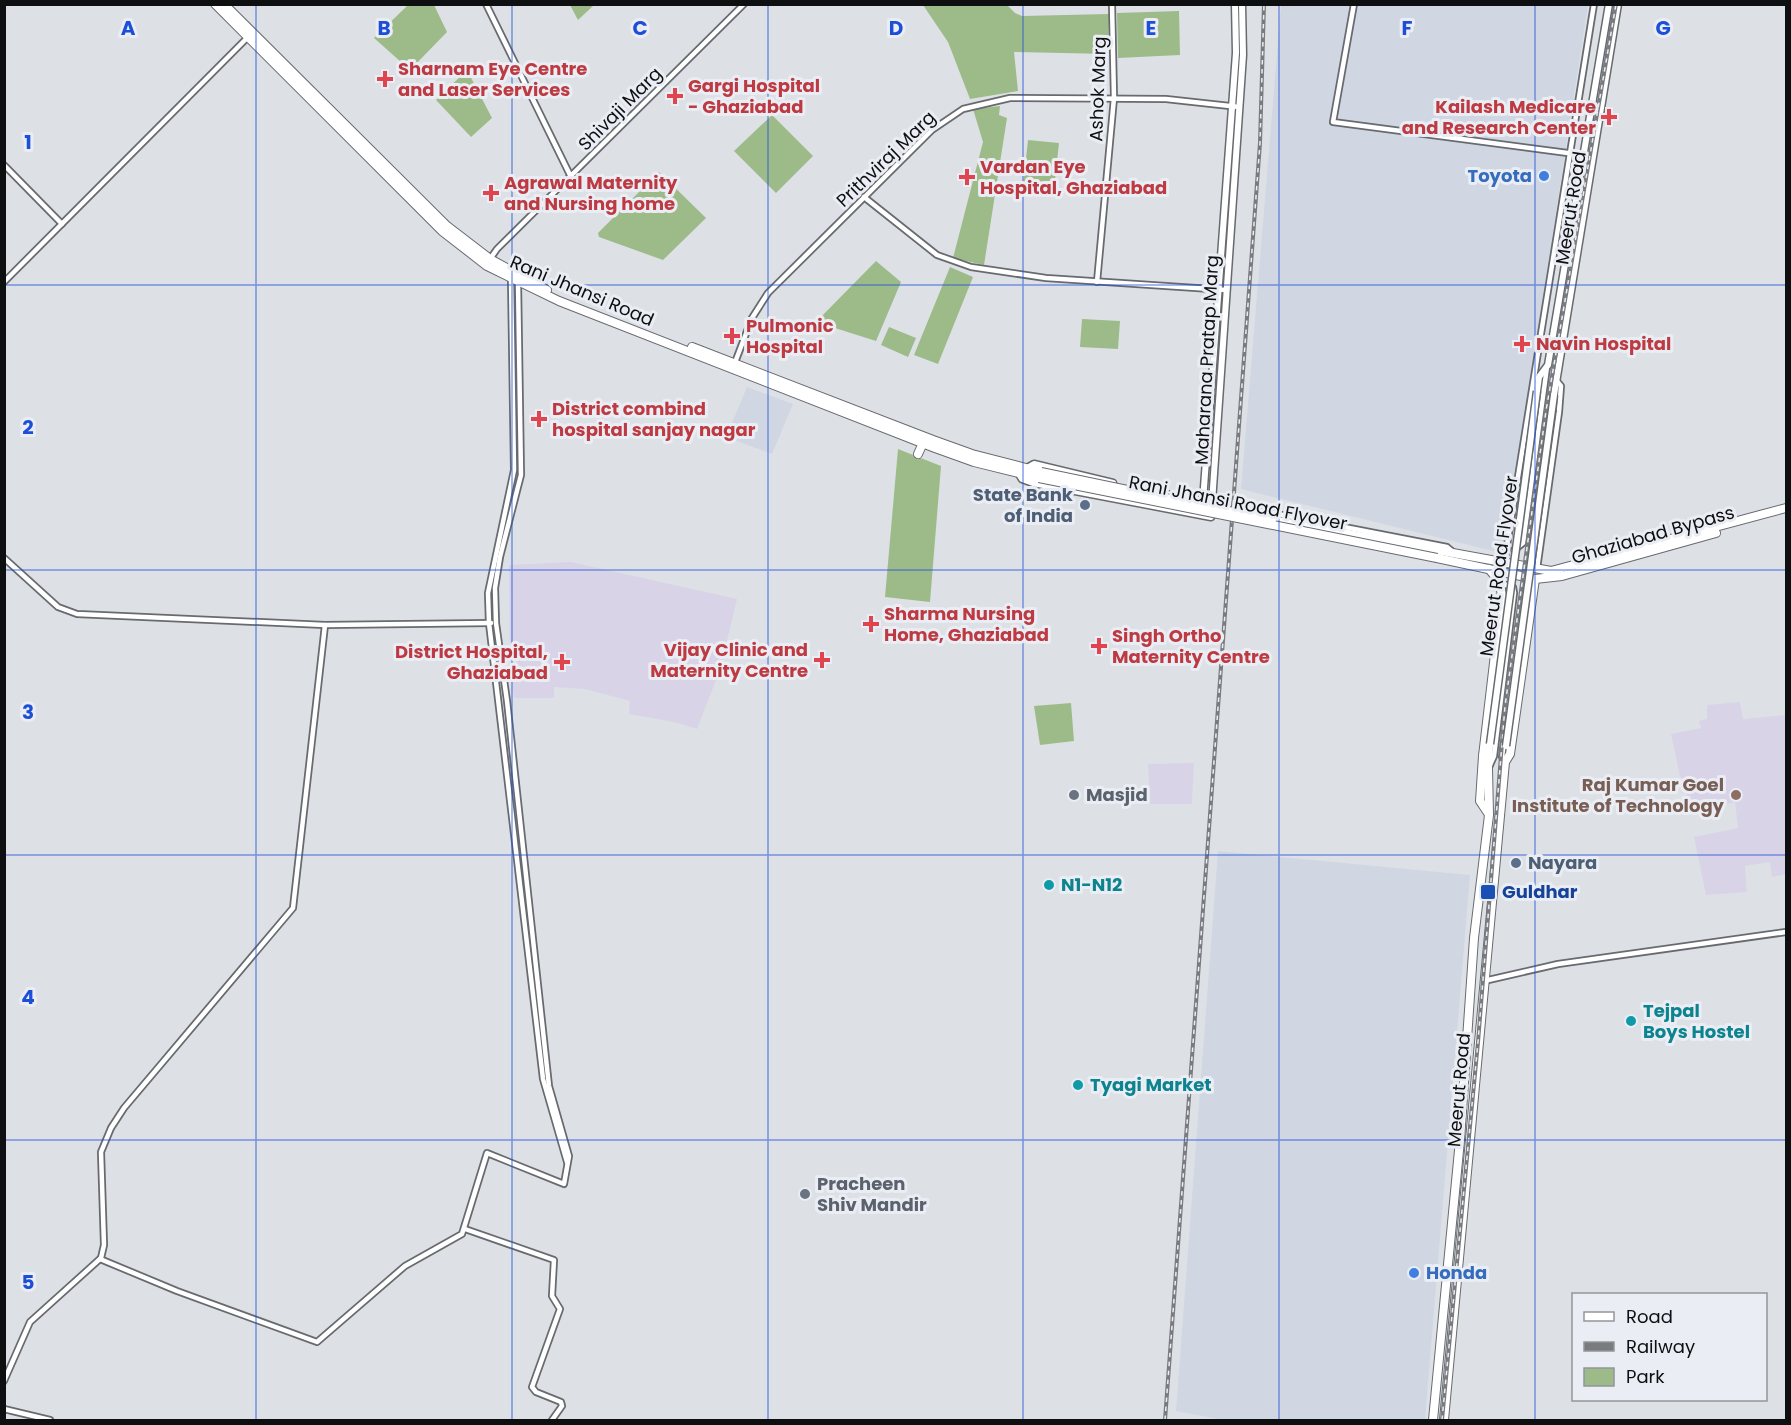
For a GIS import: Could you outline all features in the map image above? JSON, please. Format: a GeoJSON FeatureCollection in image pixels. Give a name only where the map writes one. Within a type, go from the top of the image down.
{"type":"FeatureCollection","features":[{"type":"Feature","properties":{"kind":"highway","name":"Rani Jhansi Road"},"geometry":{"type":"LineString","coordinates":[[215,4],[447,226],[490,259],[566,301]]}},
{"type":"Feature","properties":{"kind":"highway","name":"Rani Jhansi Road"},"geometry":{"type":"LineString","coordinates":[[224,4],[351,135]]}},
{"type":"Feature","properties":{"kind":"highway","name":"Rani Jhansi Road"},"geometry":{"type":"LineString","coordinates":[[374,157],[442,231],[487,266],[514,281],[897,429],[972,454],[1027,468]]}},
{"type":"Feature","properties":{"kind":"highway","name":"Rani Jhansi Road"},"geometry":{"type":"LineString","coordinates":[[897,429],[923,443],[974,462],[1019,474]]}},
{"type":"Feature","properties":{"kind":"highway"},"geometry":{"type":"LineString","coordinates":[[918,454],[923,443]]}},
{"type":"Feature","properties":{"kind":"highway","name":"Rani Jhansi Road Flyover"},"geometry":{"type":"LineString","coordinates":[[1027,468],[1040,475]]}},
{"type":"Feature","properties":{"kind":"highway","name":"Rani Jhansi Road Flyover"},"geometry":{"type":"LineString","coordinates":[[1019,474],[1040,475],[1455,558]]}},
{"type":"Feature","properties":{"kind":"highway","name":"Ghaziabad Bypass"},"geometry":{"type":"LineString","coordinates":[[1455,558],[1537,570],[1560,570],[1786,508]]}},
{"type":"Feature","properties":{"kind":"highway","name":"Ghaziabad Bypass"},"geometry":{"type":"LineString","coordinates":[[1526,578],[1562,576],[1786,513]]}},
{"type":"Feature","properties":{"kind":"highway"},"geometry":{"type":"LineString","coordinates":[[1455,558],[1526,578]]}},
{"type":"Feature","properties":{"kind":"highway"},"geometry":{"type":"LineString","coordinates":[[1488,567],[1500,583],[1502,599],[1483,756],[1480,801],[1489,814],[1500,815]]}},
{"type":"Feature","properties":{"kind":"highway","name":"Meerut Road"},"geometry":{"type":"LineString","coordinates":[[1444,1420],[1505,762],[1511,751],[1536,579]]}},
{"type":"Feature","properties":{"kind":"highway"},"geometry":{"type":"LineString","coordinates":[[1524,594],[1534,594]]}},
{"type":"Feature","properties":{"kind":"highway"},"geometry":{"type":"LineString","coordinates":[[1483,756],[1488,767]]}},
{"type":"Feature","properties":{"kind":"highway","name":"Meerut Road"},"geometry":{"type":"LineString","coordinates":[[1433,1420],[1460,1140],[1474,938],[1489,814],[1488,767]]}},
{"type":"Feature","properties":{"kind":"main road","name":"Maharana Pratap Marg"},"geometry":{"type":"LineString","coordinates":[[1235,4],[1236,107]]}},
{"type":"Feature","properties":{"kind":"main road","name":"Maharana Pratap Marg"},"geometry":{"type":"LineString","coordinates":[[1203,501],[1223,290],[1236,107],[1243,55],[1242,4]]}},
{"type":"Feature","properties":{"kind":"main road","name":"Meerut Road"},"geometry":{"type":"LineString","coordinates":[[1537,391],[1539,377],[1548,366],[1609,4]]}},
{"type":"Feature","properties":{"kind":"main road","name":"Meerut Road"},"geometry":{"type":"LineString","coordinates":[[1554,395],[1578,260],[1618,4]]}},
{"type":"Feature","properties":{"kind":"main road"},"geometry":{"type":"LineString","coordinates":[[1566,258],[1578,260]]}},
{"type":"Feature","properties":{"kind":"main road","name":"Maharana Pratap Marg"},"geometry":{"type":"LineString","coordinates":[[1214,502],[1223,290]]}},
{"type":"Feature","properties":{"kind":"main road","name":"Meerut Road Flyover"},"geometry":{"type":"LineString","coordinates":[[1488,767],[1537,391]]}},
{"type":"Feature","properties":{"kind":"main road","name":"Meerut Road Flyover"},"geometry":{"type":"LineString","coordinates":[[1505,762],[1554,395]]}},
{"type":"Feature","properties":{"kind":"main road"},"geometry":{"type":"LineString","coordinates":[[1019,474],[1022,479],[1033,483],[1211,517],[1214,502],[1135,489],[1034,464],[1027,468]]}},
{"type":"Feature","properties":{"kind":"street"},"geometry":{"type":"LineString","coordinates":[[486,4],[571,177]]}},
{"type":"Feature","properties":{"kind":"street","name":"Shivaji Marg"},"geometry":{"type":"LineString","coordinates":[[490,259],[744,4]]}},
{"type":"Feature","properties":{"kind":"street","name":"Ashok Marg"},"geometry":{"type":"LineString","coordinates":[[1097,282],[1114,98],[1112,4]]}},
{"type":"Feature","properties":{"kind":"street"},"geometry":{"type":"LineString","coordinates":[[1354,4],[1333,122],[1583,155]]}},
{"type":"Feature","properties":{"kind":"street"},"geometry":{"type":"LineString","coordinates":[[1504,564],[1508,551],[1594,4]]}},
{"type":"Feature","properties":{"kind":"street"},"geometry":{"type":"LineString","coordinates":[[4,282],[248,37]]}},
{"type":"Feature","properties":{"kind":"street","name":"Prithviraj Marg"},"geometry":{"type":"LineString","coordinates":[[734,365],[752,318],[763,300],[932,130],[963,109],[1010,98],[1166,99],[1236,107]]}},
{"type":"Feature","properties":{"kind":"street"},"geometry":{"type":"LineString","coordinates":[[4,165],[63,224]]}},
{"type":"Feature","properties":{"kind":"street"},"geometry":{"type":"LineString","coordinates":[[864,197],[903,230],[938,255],[971,267],[1046,279],[1223,290]]}},
{"type":"Feature","properties":{"kind":"street"},"geometry":{"type":"LineString","coordinates":[[100,1259],[183,1294],[315,1342],[405,1266],[462,1234],[487,1152],[564,1184],[567,1147],[550,1095],[547,1077],[509,722],[496,623],[495,588],[498,567],[521,475],[514,281]]}},
{"type":"Feature","properties":{"kind":"street"},"geometry":{"type":"LineString","coordinates":[[514,281],[514,470],[488,592],[489,623],[511,789],[543,1079],[567,1162]]}},
{"type":"Feature","properties":{"kind":"street"},"geometry":{"type":"LineString","coordinates":[[1508,551],[1519,549],[1522,543],[1548,366]]}},
{"type":"Feature","properties":{"kind":"street"},"geometry":{"type":"LineString","coordinates":[[1537,570],[1561,386],[1556,380]]}},
{"type":"Feature","properties":{"kind":"street"},"geometry":{"type":"LineString","coordinates":[[1262,511],[1447,547],[1455,558],[1438,561],[1265,527],[1260,525],[1258,520],[1262,511]]}},
{"type":"Feature","properties":{"kind":"street"},"geometry":{"type":"LineString","coordinates":[[4,558],[58,607],[77,614],[325,625],[496,623]]}},
{"type":"Feature","properties":{"kind":"street"},"geometry":{"type":"LineString","coordinates":[[1505,762],[1502,757],[1526,578]]}},
{"type":"Feature","properties":{"kind":"street"},"geometry":{"type":"LineString","coordinates":[[1488,767],[1494,756],[1514,593],[1513,587],[1500,583]]}},
{"type":"Feature","properties":{"kind":"street"},"geometry":{"type":"LineString","coordinates":[[4,1381],[30,1322],[100,1259],[104,1245],[101,1158],[111,1128],[124,1108],[293,908],[325,625]]}},
{"type":"Feature","properties":{"kind":"street"},"geometry":{"type":"LineString","coordinates":[[1484,981],[1558,964],[1786,932]]}},
{"type":"Feature","properties":{"kind":"street"},"geometry":{"type":"LineString","coordinates":[[465,1229],[554,1260],[552,1296],[560,1309],[532,1387],[536,1392],[561,1401],[561,1408],[552,1420]]}},
{"type":"Feature","properties":{"kind":"street"},"geometry":{"type":"LineString","coordinates":[[4,1409],[50,1420]]}},
{"type":"Feature","properties":{"kind":"shaded area"},"geometry":{"type":"Polygon","coordinates":[[[1281,5],[1588,5],[1505,542],[1501,553],[1241,489],[1281,5]]]}},
{"type":"Feature","properties":{"kind":"shaded area"},"geometry":{"type":"Polygon","coordinates":[[[747,387],[793,404],[772,454],[726,437],[747,387]]]}},
{"type":"Feature","properties":{"kind":"shaded area"},"geometry":{"type":"Polygon","coordinates":[[[571,562],[737,599],[720,670],[697,729],[674,722],[629,714],[630,701],[585,689],[554,687],[554,698],[514,698],[511,673],[518,670],[516,659],[510,657],[509,565],[571,562]]]}},
{"type":"Feature","properties":{"kind":"shaded area","name":"Raj Kumar Goel Institute of Technology"},"geometry":{"type":"Polygon","coordinates":[[[1740,702],[1743,719],[1786,715],[1786,874],[1772,877],[1770,862],[1745,866],[1747,892],[1706,895],[1694,837],[1738,828],[1735,802],[1689,812],[1685,782],[1680,776],[1671,734],[1701,728],[1699,721],[1707,719],[1707,705],[1740,702]]]}},
{"type":"Feature","properties":{"kind":"shaded area"},"geometry":{"type":"Polygon","coordinates":[[[1194,763],[1192,804],[1150,804],[1148,764],[1194,763]]]}},
{"type":"Feature","properties":{"kind":"shaded area"},"geometry":{"type":"Polygon","coordinates":[[[1218,851],[1470,875],[1425,1420],[1224,1420],[1176,1411],[1218,851]]]}},
{"type":"Feature","properties":{"kind":"green space"},"geometry":{"type":"Polygon","coordinates":[[[408,5],[434,5],[447,32],[410,70],[374,38],[408,5]]]}},
{"type":"Feature","properties":{"kind":"green space"},"geometry":{"type":"Polygon","coordinates":[[[570,5],[594,5],[578,20],[570,5]]]}},
{"type":"Feature","properties":{"kind":"green space"},"geometry":{"type":"Polygon","coordinates":[[[923,5],[1007,5],[1022,16],[1109,14],[1108,54],[1014,52],[1018,91],[970,99],[948,42],[923,5]]]}},
{"type":"Feature","properties":{"kind":"green space"},"geometry":{"type":"Polygon","coordinates":[[[1179,11],[1180,55],[1118,58],[1117,13],[1179,11]]]}},
{"type":"Feature","properties":{"kind":"green space"},"geometry":{"type":"Polygon","coordinates":[[[467,70],[492,118],[471,137],[436,100],[467,70]]]}},
{"type":"Feature","properties":{"kind":"green space"},"geometry":{"type":"Polygon","coordinates":[[[1000,106],[999,115],[1007,118],[984,265],[953,258],[983,142],[973,109],[1000,106]]]}},
{"type":"Feature","properties":{"kind":"green space"},"geometry":{"type":"Polygon","coordinates":[[[772,115],[813,156],[776,193],[734,151],[772,115]]]}},
{"type":"Feature","properties":{"kind":"green space"},"geometry":{"type":"Polygon","coordinates":[[[1028,140],[1059,143],[1054,189],[1023,186],[1028,140]]]}},
{"type":"Feature","properties":{"kind":"green space"},"geometry":{"type":"Polygon","coordinates":[[[659,172],[706,218],[663,260],[599,237],[598,233],[659,172]]]}},
{"type":"Feature","properties":{"kind":"green space"},"geometry":{"type":"Polygon","coordinates":[[[876,261],[901,282],[876,341],[816,322],[876,261]]]}},
{"type":"Feature","properties":{"kind":"green space"},"geometry":{"type":"Polygon","coordinates":[[[950,267],[973,277],[938,364],[914,355],[950,267]]]}},
{"type":"Feature","properties":{"kind":"green space"},"geometry":{"type":"Polygon","coordinates":[[[1082,319],[1120,321],[1118,349],[1080,347],[1082,319]]]}},
{"type":"Feature","properties":{"kind":"green space"},"geometry":{"type":"Polygon","coordinates":[[[889,327],[916,338],[908,357],[881,345],[889,327]]]}},
{"type":"Feature","properties":{"kind":"green space"},"geometry":{"type":"Polygon","coordinates":[[[898,449],[941,466],[930,602],[885,597],[898,449]]]}},
{"type":"Feature","properties":{"kind":"green space"},"geometry":{"type":"Polygon","coordinates":[[[1071,703],[1074,741],[1040,745],[1034,706],[1071,703]]]}},
{"type":"Feature","properties":{"kind":"railway"},"geometry":{"type":"LineString","coordinates":[[1165,1420],[1260,143],[1264,4]]}},
{"type":"Feature","properties":{"kind":"railway"},"geometry":{"type":"LineString","coordinates":[[1442,1420],[1478,1042],[1505,706],[1546,411],[1616,4]]}},
{"type":"Feature","properties":{"kind":"place","name":"Sharnam Eye Centre and Laser Services"},"geometry":{"type":"Point","coordinates":[385,79]}},
{"type":"Feature","properties":{"kind":"place","name":"Gargi Hospital - Ghaziabad"},"geometry":{"type":"Point","coordinates":[675,96]}},
{"type":"Feature","properties":{"kind":"place","name":"Kailash Medicare and Research Center"},"geometry":{"type":"Point","coordinates":[1609,117]}},
{"type":"Feature","properties":{"kind":"place","name":"Toyota"},"geometry":{"type":"Point","coordinates":[1544,176]}},
{"type":"Feature","properties":{"kind":"place","name":"Vardan Eye Hospital, Ghaziabad"},"geometry":{"type":"Point","coordinates":[967,177]}},
{"type":"Feature","properties":{"kind":"place","name":"Agrawal Maternity and Nursing home"},"geometry":{"type":"Point","coordinates":[491,193]}},
{"type":"Feature","properties":{"kind":"place","name":"Pulmonic Hospital"},"geometry":{"type":"Point","coordinates":[732,336]}},
{"type":"Feature","properties":{"kind":"place","name":"Navin Hospital"},"geometry":{"type":"Point","coordinates":[1522,344]}},
{"type":"Feature","properties":{"kind":"place","name":"District combind hospital sanjay nagar"},"geometry":{"type":"Point","coordinates":[539,419]}},
{"type":"Feature","properties":{"kind":"place","name":"State Bank of India"},"geometry":{"type":"Point","coordinates":[1085,505]}},
{"type":"Feature","properties":{"kind":"place","name":"Sharma Nursing Home, Ghaziabad"},"geometry":{"type":"Point","coordinates":[871,624]}},
{"type":"Feature","properties":{"kind":"place","name":"Singh Ortho Maternity Centre"},"geometry":{"type":"Point","coordinates":[1099,646]}},
{"type":"Feature","properties":{"kind":"place","name":"Vijay Clinic and Maternity Centre"},"geometry":{"type":"Point","coordinates":[822,660]}},
{"type":"Feature","properties":{"kind":"place","name":"District Hospital, Ghaziabad"},"geometry":{"type":"Point","coordinates":[562,662]}},
{"type":"Feature","properties":{"kind":"place","name":"Masjid"},"geometry":{"type":"Point","coordinates":[1074,795]}},
{"type":"Feature","properties":{"kind":"place","name":"Raj Kumar Goel Institute of Technology"},"geometry":{"type":"Point","coordinates":[1736,795]}},
{"type":"Feature","properties":{"kind":"place","name":"Nayara"},"geometry":{"type":"Point","coordinates":[1516,863]}},
{"type":"Feature","properties":{"kind":"place","name":"N1-N12"},"geometry":{"type":"Point","coordinates":[1049,885]}},
{"type":"Feature","properties":{"kind":"place","name":"Guldhar"},"geometry":{"type":"Point","coordinates":[1488,892]}},
{"type":"Feature","properties":{"kind":"place","name":"Tejpal Boys Hostel"},"geometry":{"type":"Point","coordinates":[1631,1021]}},
{"type":"Feature","properties":{"kind":"place","name":"Tyagi Market"},"geometry":{"type":"Point","coordinates":[1078,1085]}},
{"type":"Feature","properties":{"kind":"place","name":"Pracheen Shiv Mandir"},"geometry":{"type":"Point","coordinates":[805,1194]}},
{"type":"Feature","properties":{"kind":"place","name":"Honda"},"geometry":{"type":"Point","coordinates":[1414,1273]}}]}
